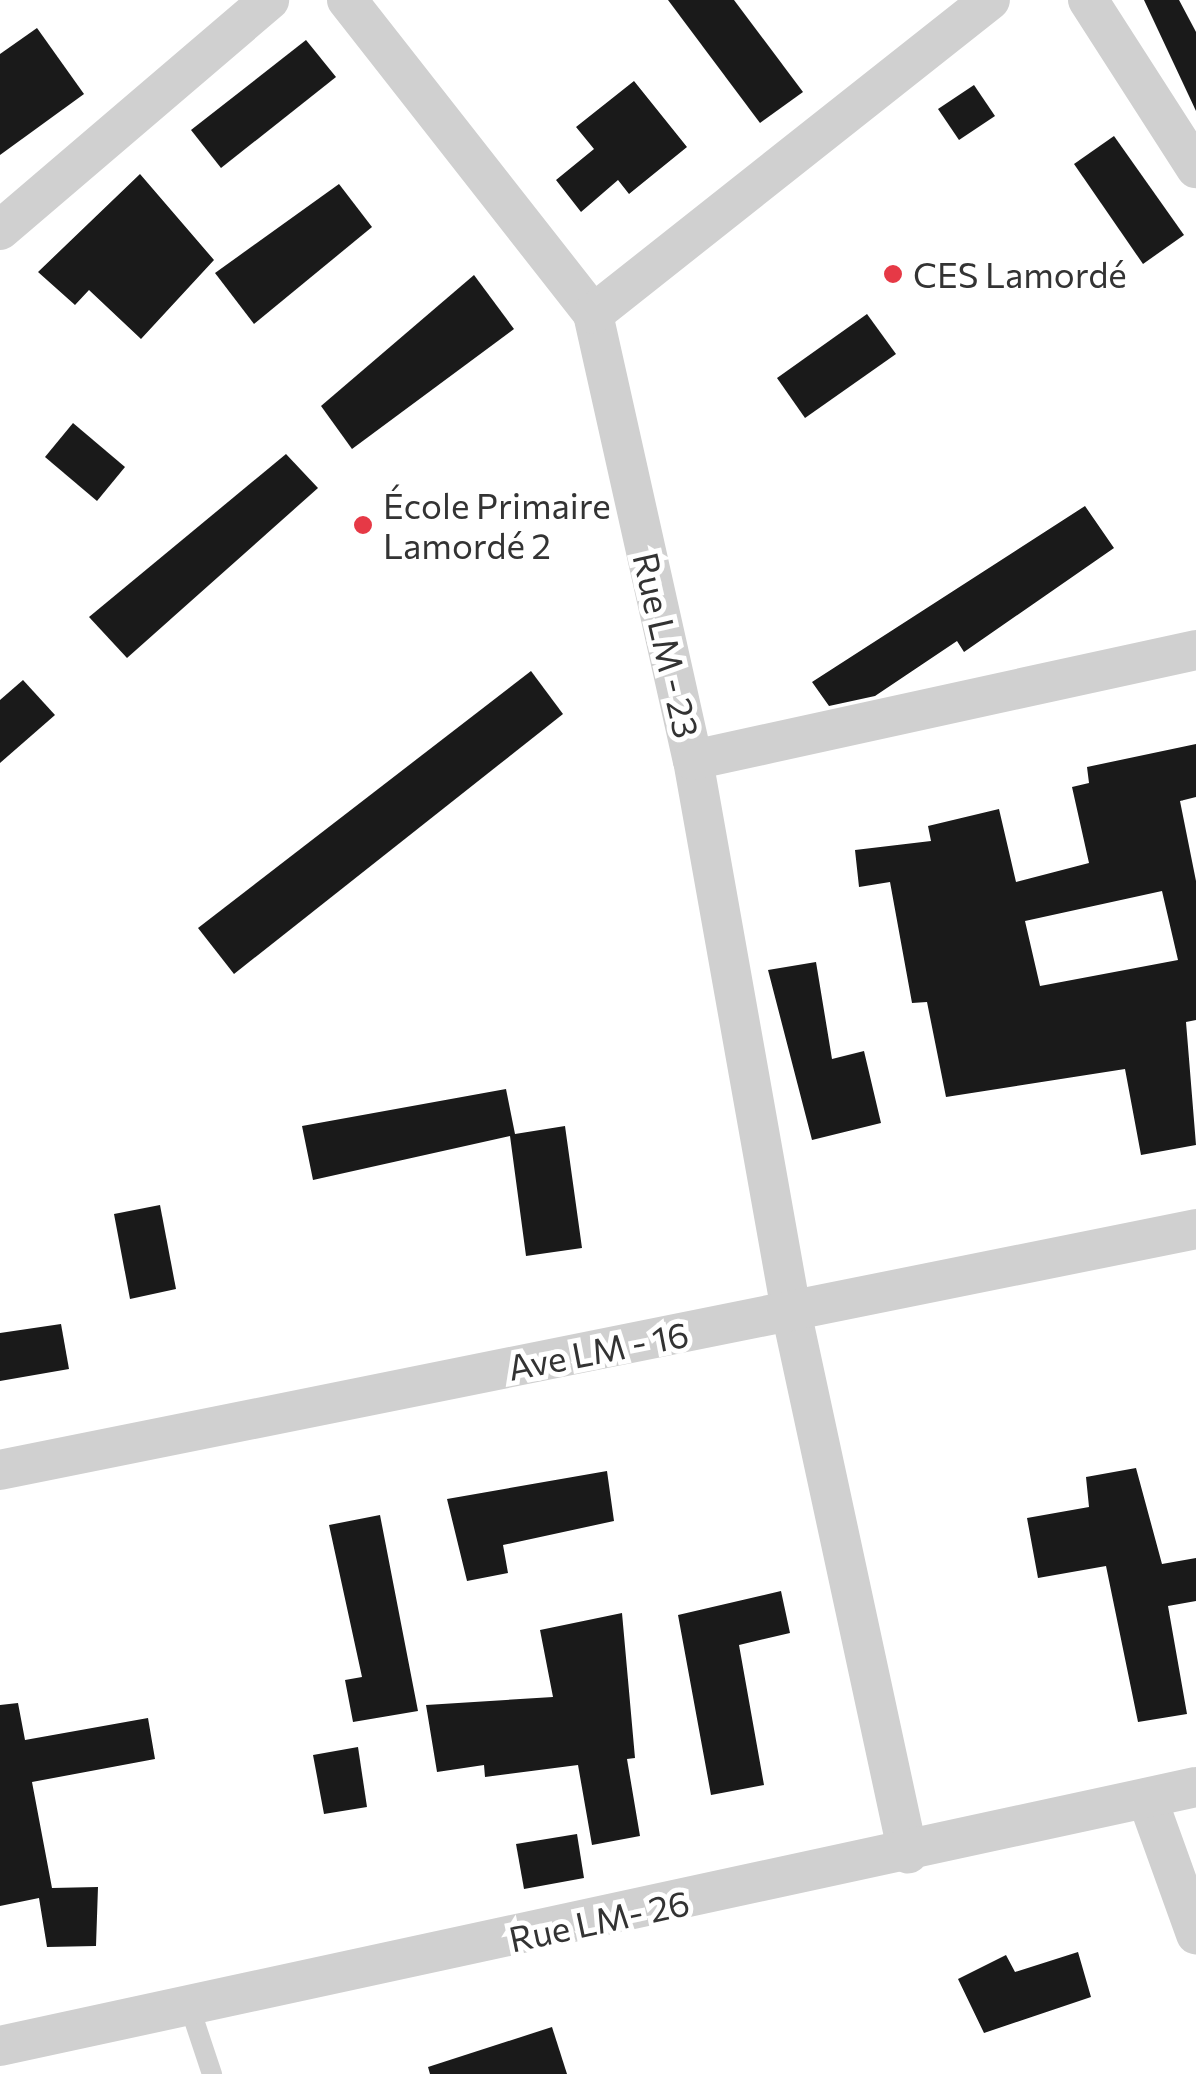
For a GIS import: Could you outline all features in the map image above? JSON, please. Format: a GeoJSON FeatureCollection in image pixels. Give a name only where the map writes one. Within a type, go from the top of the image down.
{"type":"FeatureCollection","features":[{"type":"Feature","properties":{"kind":"street"},"geometry":{"type":"LineString","coordinates":[[0,230],[268,0]]}},
{"type":"Feature","properties":{"kind":"street","name":"Rue LM - 23"},"geometry":{"type":"LineString","coordinates":[[347,0],[593,314],[693,760],[791,1311],[908,1854]]}},
{"type":"Feature","properties":{"kind":"street"},"geometry":{"type":"LineString","coordinates":[[593,314],[990,0]]}},
{"type":"Feature","properties":{"kind":"street"},"geometry":{"type":"LineString","coordinates":[[1088,0],[1196,168]]}},
{"type":"Feature","properties":{"kind":"street"},"geometry":{"type":"LineString","coordinates":[[693,760],[1196,650]]}},
{"type":"Feature","properties":{"kind":"street","name":"Ave LM - 16"},"geometry":{"type":"LineString","coordinates":[[0,1470],[1196,1229]]}},
{"type":"Feature","properties":{"kind":"street","name":"Rue LM- 26"},"geometry":{"type":"LineString","coordinates":[[0,2046],[908,1854],[1196,1788]]}},
{"type":"Feature","properties":{"kind":"street"},"geometry":{"type":"LineString","coordinates":[[1147,1798],[1196,1934]]}},
{"type":"Feature","properties":{"kind":"lane"},"geometry":{"type":"LineString","coordinates":[[190,2008],[212,2074]]}},
{"type":"Feature","properties":{"kind":"building"},"geometry":{"type":"Polygon","coordinates":[[[668,0],[734,0],[803,92],[760,123],[668,0]]]}},
{"type":"Feature","properties":{"kind":"building"},"geometry":{"type":"Polygon","coordinates":[[[1144,0],[1179,0],[1196,32],[1196,111],[1144,0]]]}},
{"type":"Feature","properties":{"kind":"building"},"geometry":{"type":"Polygon","coordinates":[[[37,28],[84,94],[0,155],[0,54],[37,28]]]}},
{"type":"Feature","properties":{"kind":"building"},"geometry":{"type":"Polygon","coordinates":[[[306,40],[336,77],[221,168],[191,130],[306,40]]]}},
{"type":"Feature","properties":{"kind":"building"},"geometry":{"type":"Polygon","coordinates":[[[634,81],[687,147],[629,194],[618,180],[581,212],[556,180],[594,149],[576,127],[634,81]]]}},
{"type":"Feature","properties":{"kind":"building"},"geometry":{"type":"Polygon","coordinates":[[[974,85],[995,116],[959,140],[938,109],[974,85]]]}},
{"type":"Feature","properties":{"kind":"building"},"geometry":{"type":"Polygon","coordinates":[[[1114,136],[1184,235],[1143,264],[1074,164],[1114,136]]]}},
{"type":"Feature","properties":{"kind":"building"},"geometry":{"type":"Polygon","coordinates":[[[140,174],[214,260],[141,339],[89,290],[75,305],[38,272],[140,174]]]}},
{"type":"Feature","properties":{"kind":"building"},"geometry":{"type":"Polygon","coordinates":[[[339,184],[372,227],[254,324],[215,273],[339,184]]]}},
{"type":"Feature","properties":{"kind":"building"},"geometry":{"type":"Polygon","coordinates":[[[474,275],[514,329],[352,449],[321,406],[474,275]]]}},
{"type":"Feature","properties":{"kind":"building"},"geometry":{"type":"Polygon","coordinates":[[[867,314],[896,354],[805,418],[777,378],[867,314]]]}},
{"type":"Feature","properties":{"kind":"building"},"geometry":{"type":"Polygon","coordinates":[[[73,423],[125,467],[97,501],[45,457],[73,423]]]}},
{"type":"Feature","properties":{"kind":"building"},"geometry":{"type":"Polygon","coordinates":[[[286,454],[318,488],[127,658],[89,617],[286,454]]]}},
{"type":"Feature","properties":{"kind":"building"},"geometry":{"type":"Polygon","coordinates":[[[1085,506],[1114,548],[964,652],[957,641],[875,696],[829,706],[812,682],[1085,506]]]}},
{"type":"Feature","properties":{"kind":"building"},"geometry":{"type":"Polygon","coordinates":[[[531,671],[563,714],[234,974],[198,928],[531,671]]]}},
{"type":"Feature","properties":{"kind":"building"},"geometry":{"type":"Polygon","coordinates":[[[23,680],[55,715],[0,763],[0,700],[23,680]]]}},
{"type":"Feature","properties":{"kind":"building"},"geometry":{"type":"Polygon","coordinates":[[[1196,744],[1196,797],[1180,801],[1196,881],[1196,1020],[1186,1022],[1196,1145],[1141,1155],[1125,1069],[946,1097],[927,1002],[912,1003],[890,882],[859,887],[855,850],[931,841],[928,826],[999,809],[1016,882],[1089,863],[1072,787],[1089,783],[1087,767],[1196,744]],[[1162,891],[1025,921],[1040,986],[1178,960],[1162,891]]]}},
{"type":"Feature","properties":{"kind":"building"},"geometry":{"type":"Polygon","coordinates":[[[816,962],[832,1059],[864,1051],[881,1123],[812,1140],[768,970],[816,962]]]}},
{"type":"Feature","properties":{"kind":"building"},"geometry":{"type":"Polygon","coordinates":[[[506,1089],[515,1134],[565,1126],[582,1248],[526,1256],[510,1136],[313,1180],[302,1126],[506,1089]]]}},
{"type":"Feature","properties":{"kind":"building"},"geometry":{"type":"Polygon","coordinates":[[[160,1205],[176,1289],[130,1299],[114,1214],[160,1205]]]}},
{"type":"Feature","properties":{"kind":"building"},"geometry":{"type":"Polygon","coordinates":[[[61,1324],[69,1369],[0,1381],[0,1333],[61,1324]]]}},
{"type":"Feature","properties":{"kind":"building"},"geometry":{"type":"Polygon","coordinates":[[[1136,1468],[1162,1564],[1196,1558],[1196,1601],[1168,1606],[1187,1714],[1138,1722],[1106,1566],[1038,1578],[1027,1518],[1089,1507],[1086,1477],[1136,1468]]]}},
{"type":"Feature","properties":{"kind":"building"},"geometry":{"type":"Polygon","coordinates":[[[607,1471],[614,1521],[503,1545],[508,1573],[467,1581],[447,1499],[607,1471]]]}},
{"type":"Feature","properties":{"kind":"building"},"geometry":{"type":"Polygon","coordinates":[[[380,1515],[418,1711],[353,1722],[345,1680],[362,1677],[329,1525],[380,1515]]]}},
{"type":"Feature","properties":{"kind":"building"},"geometry":{"type":"Polygon","coordinates":[[[781,1591],[790,1633],[739,1645],[764,1785],[711,1795],[678,1615],[781,1591]]]}},
{"type":"Feature","properties":{"kind":"building"},"geometry":{"type":"Polygon","coordinates":[[[622,1613],[635,1758],[627,1759],[640,1836],[592,1845],[578,1765],[485,1777],[484,1765],[437,1772],[426,1705],[553,1697],[540,1630],[622,1613]]]}},
{"type":"Feature","properties":{"kind":"building"},"geometry":{"type":"Polygon","coordinates":[[[18,1703],[25,1740],[148,1718],[155,1759],[32,1782],[52,1888],[98,1887],[96,1946],[47,1947],[39,1898],[0,1906],[0,1705],[18,1703]]]}},
{"type":"Feature","properties":{"kind":"building"},"geometry":{"type":"Polygon","coordinates":[[[358,1747],[367,1807],[324,1814],[313,1755],[358,1747]]]}},
{"type":"Feature","properties":{"kind":"building"},"geometry":{"type":"Polygon","coordinates":[[[577,1834],[584,1878],[524,1889],[516,1844],[577,1834]]]}},
{"type":"Feature","properties":{"kind":"building"},"geometry":{"type":"Polygon","coordinates":[[[1078,1952],[1091,1997],[984,2033],[958,1979],[1006,1955],[1015,1972],[1078,1952]]]}},
{"type":"Feature","properties":{"kind":"building"},"geometry":{"type":"Polygon","coordinates":[[[552,2027],[567,2074],[430,2074],[428,2067],[552,2027]]]}},
{"type":"Feature","properties":{"kind":"place","name":"CES Lamordé"},"geometry":{"type":"Point","coordinates":[893,274]}},
{"type":"Feature","properties":{"kind":"place","name":"École Primaire Lamordé 2"},"geometry":{"type":"Point","coordinates":[363,525]}}]}
